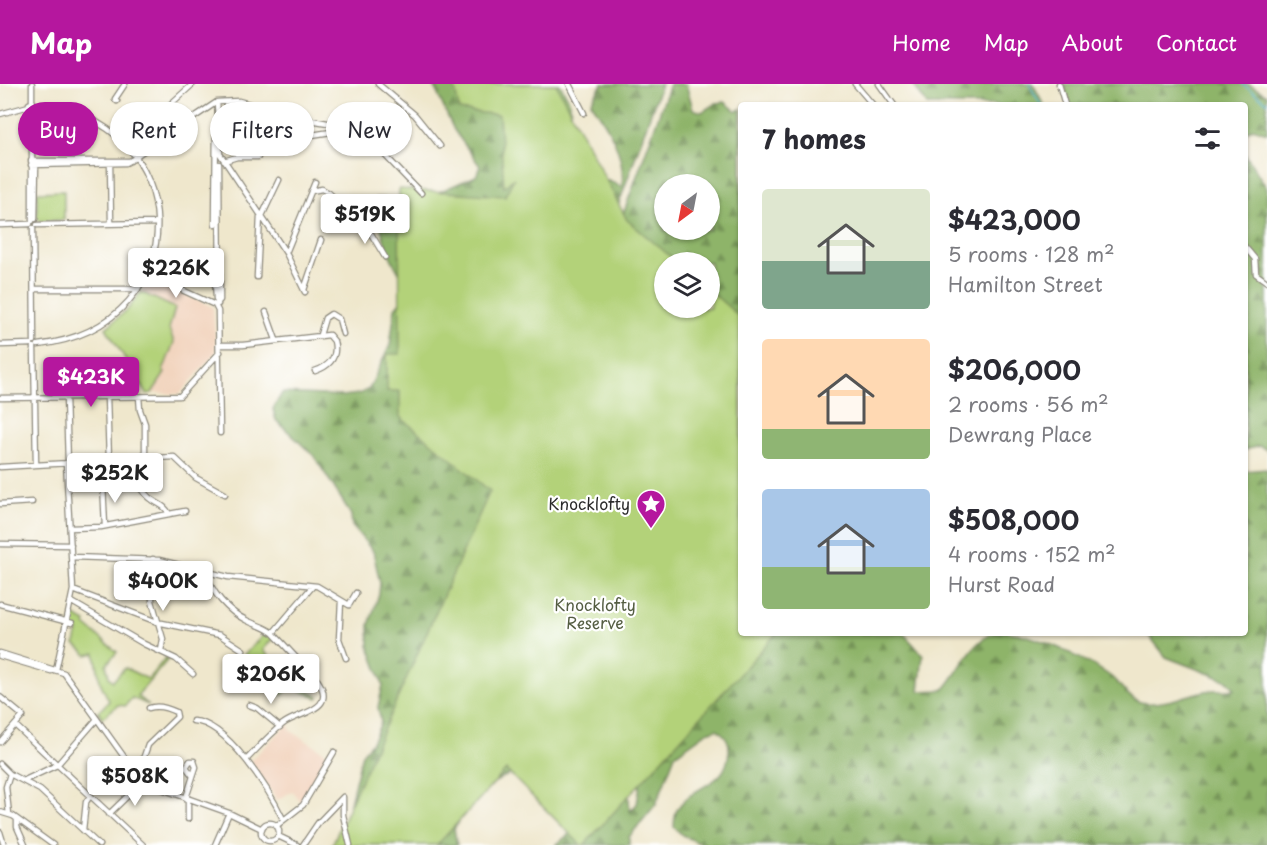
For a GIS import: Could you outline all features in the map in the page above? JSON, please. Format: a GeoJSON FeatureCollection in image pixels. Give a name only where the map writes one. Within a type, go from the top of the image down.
{"type":"FeatureCollection","features":[{"type":"Feature","properties":{"kind":"street"},"geometry":{"type":"LineString","coordinates":[[32,84],[32,102]]}},
{"type":"Feature","properties":{"kind":"street"},"geometry":{"type":"LineString","coordinates":[[117,101],[115,99],[125,84]]}},
{"type":"Feature","properties":{"kind":"street"},"geometry":{"type":"LineString","coordinates":[[171,102],[193,84]]}},
{"type":"Feature","properties":{"kind":"street"},"geometry":{"type":"LineString","coordinates":[[378,84],[415,115],[440,146]]}},
{"type":"Feature","properties":{"kind":"street"},"geometry":{"type":"LineString","coordinates":[[569,84],[584,113]]}},
{"type":"Feature","properties":{"kind":"street"},"geometry":{"type":"LineString","coordinates":[[855,84],[870,102]]}},
{"type":"Feature","properties":{"kind":"street"},"geometry":{"type":"LineString","coordinates":[[879,84],[892,102]]}},
{"type":"Feature","properties":{"kind":"street"},"geometry":{"type":"LineString","coordinates":[[1059,84],[1064,102]]}},
{"type":"Feature","properties":{"kind":"street"},"geometry":{"type":"LineString","coordinates":[[216,102],[245,102]]}},
{"type":"Feature","properties":{"kind":"street"},"geometry":{"type":"LineString","coordinates":[[33,162],[130,160],[210,106]]}},
{"type":"Feature","properties":{"kind":"street"},"geometry":{"type":"LineString","coordinates":[[0,114],[18,109]]}},
{"type":"Feature","properties":{"kind":"street"},"geometry":{"type":"LineString","coordinates":[[33,156],[36,465]]}},
{"type":"Feature","properties":{"kind":"street"},"geometry":{"type":"LineString","coordinates":[[215,156],[215,224]]}},
{"type":"Feature","properties":{"kind":"street"},"geometry":{"type":"LineString","coordinates":[[217,304],[220,156]]}},
{"type":"Feature","properties":{"kind":"street"},"geometry":{"type":"LineString","coordinates":[[387,156],[421,193]]}},
{"type":"Feature","properties":{"kind":"street"},"geometry":{"type":"LineString","coordinates":[[0,345],[66,340],[97,328],[120,311],[138,289],[147,274],[155,246],[156,223],[150,187],[136,157]]}},
{"type":"Feature","properties":{"kind":"street"},"geometry":{"type":"LineString","coordinates":[[222,163],[237,157],[258,157]]}},
{"type":"Feature","properties":{"kind":"street"},"geometry":{"type":"LineString","coordinates":[[110,161],[111,223]]}},
{"type":"Feature","properties":{"kind":"street"},"geometry":{"type":"LineString","coordinates":[[222,163],[285,253],[304,291],[321,240]]}},
{"type":"Feature","properties":{"kind":"street"},"geometry":{"type":"LineString","coordinates":[[259,275],[260,217],[279,180]]}},
{"type":"Feature","properties":{"kind":"street"},"geometry":{"type":"LineString","coordinates":[[285,253],[315,183]]}},
{"type":"Feature","properties":{"kind":"street"},"geometry":{"type":"LineString","coordinates":[[311,191],[326,191],[370,232],[385,257]]}},
{"type":"Feature","properties":{"kind":"street"},"geometry":{"type":"LineString","coordinates":[[0,225],[156,223]]}},
{"type":"Feature","properties":{"kind":"street"},"geometry":{"type":"LineString","coordinates":[[1248,251],[1256,262],[1254,269],[1259,278],[1267,282]]}},
{"type":"Feature","properties":{"kind":"street"},"geometry":{"type":"LineString","coordinates":[[147,274],[217,304]]}},
{"type":"Feature","properties":{"kind":"street"},"geometry":{"type":"LineString","coordinates":[[215,280],[218,311],[220,433]]}},
{"type":"Feature","properties":{"kind":"street"},"geometry":{"type":"LineString","coordinates":[[34,289],[138,289]]}},
{"type":"Feature","properties":{"kind":"street"},"geometry":{"type":"LineString","coordinates":[[266,312],[276,340]]}},
{"type":"Feature","properties":{"kind":"street"},"geometry":{"type":"LineString","coordinates":[[320,335],[325,318],[331,314],[339,320],[343,334]]}},
{"type":"Feature","properties":{"kind":"street"},"geometry":{"type":"LineString","coordinates":[[219,345],[243,345],[320,335],[333,338],[335,354],[327,366],[315,371]]}},
{"type":"Feature","properties":{"kind":"street"},"geometry":{"type":"LineString","coordinates":[[0,398],[180,396],[219,352]]}},
{"type":"Feature","properties":{"kind":"street"},"geometry":{"type":"LineString","coordinates":[[0,654],[47,670],[58,664],[70,622],[73,590],[66,397]]}},
{"type":"Feature","properties":{"kind":"street"},"geometry":{"type":"LineString","coordinates":[[107,397],[109,460]]}},
{"type":"Feature","properties":{"kind":"street"},"geometry":{"type":"LineString","coordinates":[[139,397],[140,413],[145,420],[145,458]]}},
{"type":"Feature","properties":{"kind":"street"},"geometry":{"type":"LineString","coordinates":[[0,467],[176,457],[196,478],[225,494]]}},
{"type":"Feature","properties":{"kind":"street"},"geometry":{"type":"LineString","coordinates":[[136,458],[138,482],[143,493],[166,508],[170,514]]}},
{"type":"Feature","properties":{"kind":"street"},"geometry":{"type":"LineString","coordinates":[[103,483],[105,526]]}},
{"type":"Feature","properties":{"kind":"street"},"geometry":{"type":"LineString","coordinates":[[0,504],[32,502]]}},
{"type":"Feature","properties":{"kind":"street"},"geometry":{"type":"LineString","coordinates":[[70,528],[105,526],[185,511]]}},
{"type":"Feature","properties":{"kind":"street"},"geometry":{"type":"LineString","coordinates":[[0,544],[71,545]]}},
{"type":"Feature","properties":{"kind":"street"},"geometry":{"type":"LineString","coordinates":[[72,557],[153,559],[207,572],[321,588],[349,605],[357,593]]}},
{"type":"Feature","properties":{"kind":"street"},"geometry":{"type":"LineString","coordinates":[[153,559],[152,594],[163,639],[161,651]]}},
{"type":"Feature","properties":{"kind":"street"},"geometry":{"type":"LineString","coordinates":[[207,572],[219,598],[233,612],[273,633],[318,681],[323,695],[314,710],[280,727],[246,760]]}},
{"type":"Feature","properties":{"kind":"street"},"geometry":{"type":"LineString","coordinates":[[273,633],[312,587]]}},
{"type":"Feature","properties":{"kind":"street"},"geometry":{"type":"LineString","coordinates":[[73,590],[157,622],[219,635],[243,650]]}},
{"type":"Feature","properties":{"kind":"street"},"geometry":{"type":"LineString","coordinates":[[341,601],[339,639],[346,658]]}},
{"type":"Feature","properties":{"kind":"street"},"geometry":{"type":"LineString","coordinates":[[0,602],[70,622]]}},
{"type":"Feature","properties":{"kind":"street"},"geometry":{"type":"LineString","coordinates":[[72,602],[176,659],[193,675]]}},
{"type":"Feature","properties":{"kind":"street"},"geometry":{"type":"LineString","coordinates":[[58,664],[142,782],[229,813],[262,828]]}},
{"type":"Feature","properties":{"kind":"street"},"geometry":{"type":"LineString","coordinates":[[0,697],[22,716],[0,742]]}},
{"type":"Feature","properties":{"kind":"street"},"geometry":{"type":"LineString","coordinates":[[249,705],[257,708],[280,727]]}},
{"type":"Feature","properties":{"kind":"street"},"geometry":{"type":"LineString","coordinates":[[137,776],[146,747],[160,730],[177,717],[174,711],[151,706]]}},
{"type":"Feature","properties":{"kind":"street"},"geometry":{"type":"LineString","coordinates":[[24,780],[57,765],[98,719]]}},
{"type":"Feature","properties":{"kind":"street"},"geometry":{"type":"LineString","coordinates":[[193,721],[218,733],[246,760],[256,771],[283,819]]}},
{"type":"Feature","properties":{"kind":"street"},"geometry":{"type":"LineString","coordinates":[[15,725],[143,845]]}},
{"type":"Feature","properties":{"kind":"street"},"geometry":{"type":"LineString","coordinates":[[276,840],[276,825],[303,805],[334,752]]}},
{"type":"Feature","properties":{"kind":"street"},"geometry":{"type":"LineString","coordinates":[[0,764],[10,774],[40,790],[99,845]]}},
{"type":"Feature","properties":{"kind":"street"},"geometry":{"type":"LineString","coordinates":[[9,814],[6,788],[10,774]]}},
{"type":"Feature","properties":{"kind":"street"},"geometry":{"type":"LineString","coordinates":[[188,819],[187,798],[193,776]]}},
{"type":"Feature","properties":{"kind":"street"},"geometry":{"type":"LineString","coordinates":[[109,814],[142,782]]}},
{"type":"Feature","properties":{"kind":"street"},"geometry":{"type":"LineString","coordinates":[[83,830],[86,802],[90,796]]}},
{"type":"Feature","properties":{"kind":"street"},"geometry":{"type":"LineString","coordinates":[[303,845],[318,823],[343,797],[343,815],[350,845]]}},
{"type":"Feature","properties":{"kind":"street"},"geometry":{"type":"LineString","coordinates":[[0,812],[9,814],[53,845]]}},
{"type":"Feature","properties":{"kind":"street"},"geometry":{"type":"LineString","coordinates":[[215,845],[229,813]]}},
{"type":"Feature","properties":{"kind":"street"},"geometry":{"type":"LineString","coordinates":[[17,819],[17,827],[25,845]]}},
{"type":"Feature","properties":{"kind":"street"},"geometry":{"type":"LineString","coordinates":[[262,828],[268,823],[276,825]]}},
{"type":"Feature","properties":{"kind":"street"},"geometry":{"type":"LineString","coordinates":[[260,845],[263,837],[262,828]]}},
{"type":"Feature","properties":{"kind":"street"},"geometry":{"type":"LineString","coordinates":[[0,832],[4,845]]}},
{"type":"Feature","properties":{"kind":"street"},"geometry":{"type":"LineString","coordinates":[[263,837],[296,845]]}},
{"type":"Feature","properties":{"kind":"shaded area"},"geometry":{"type":"Polygon","coordinates":[[[149,279],[213,307],[216,352],[180,394],[152,393],[165,373],[163,371],[174,342],[169,329],[175,308],[141,292],[149,279]]]}},
{"type":"Feature","properties":{"kind":"shaded area"},"geometry":{"type":"Polygon","coordinates":[[[288,724],[291,731],[329,755],[301,803],[293,791],[277,800],[250,761],[288,724]]]}},
{"type":"Feature","properties":{"kind":"green space"},"geometry":{"type":"Polygon","coordinates":[[[433,84],[560,84],[569,100],[577,143],[591,173],[622,187],[623,175],[615,142],[591,102],[602,84],[661,84],[583,306],[630,811],[637,804],[644,758],[589,309],[670,84],[686,84],[693,109],[702,112],[716,103],[725,102],[738,110],[738,636],[906,636],[923,655],[919,691],[943,690],[969,653],[988,636],[1028,636],[1051,644],[1110,676],[1130,696],[1140,702],[1163,702],[1205,691],[1235,689],[1228,681],[1166,657],[1149,636],[1248,636],[1248,471],[1267,469],[1267,845],[703,845],[682,835],[674,827],[675,818],[680,805],[687,798],[723,772],[729,748],[725,736],[717,729],[707,732],[675,755],[656,804],[629,837],[629,845],[556,845],[604,805],[530,768],[504,777],[477,797],[454,829],[457,845],[355,845],[347,815],[362,754],[372,742],[381,723],[378,707],[383,685],[369,646],[369,625],[379,594],[380,583],[373,551],[352,526],[351,515],[344,503],[314,456],[276,420],[273,409],[282,393],[343,396],[359,394],[369,389],[390,345],[395,308],[406,295],[408,288],[390,256],[379,220],[369,206],[377,198],[410,199],[441,191],[476,176],[480,166],[454,130],[433,84]]]}},
{"type":"Feature","properties":{"kind":"green space","name":"Knocklofty Reserve"},"geometry":{"type":"Polygon","coordinates":[[[454,84],[556,84],[627,220],[665,252],[654,252],[654,318],[720,318],[720,300],[738,315],[738,636],[774,636],[584,845],[581,845],[506,770],[437,845],[332,845],[490,491],[400,417],[400,391],[387,391],[387,354],[400,354],[399,189],[505,196],[514,178],[504,187],[499,115],[459,110],[454,84]]]}},
{"type":"Feature","properties":{"kind":"green space"},"geometry":{"type":"Polygon","coordinates":[[[913,84],[1033,84],[1042,102],[925,102],[913,84]]]}},
{"type":"Feature","properties":{"kind":"green space"},"geometry":{"type":"Polygon","coordinates":[[[1064,84],[1248,84],[1267,95],[1267,133],[1253,128],[1248,131],[1248,102],[1068,102],[1064,84]]]}},
{"type":"Feature","properties":{"kind":"green space"},"geometry":{"type":"Polygon","coordinates":[[[1248,159],[1267,188],[1267,283],[1264,285],[1267,288],[1267,450],[1259,446],[1248,449],[1248,159]]]}},
{"type":"Feature","properties":{"kind":"green space"},"geometry":{"type":"Polygon","coordinates":[[[64,191],[64,220],[40,221],[37,218],[37,192],[64,191]]]}},
{"type":"Feature","properties":{"kind":"green space"},"geometry":{"type":"Polygon","coordinates":[[[141,292],[175,308],[169,329],[174,342],[163,371],[165,373],[152,393],[147,394],[106,328],[128,309],[141,292]]]}},
{"type":"Feature","properties":{"kind":"green space"},"geometry":{"type":"Polygon","coordinates":[[[73,615],[86,622],[85,625],[117,652],[106,665],[109,677],[113,681],[125,668],[148,679],[166,657],[169,658],[137,696],[149,705],[132,698],[125,706],[118,705],[101,719],[101,714],[97,713],[109,701],[100,682],[95,653],[87,655],[75,644],[78,631],[71,628],[73,615]]]}},
{"type":"Feature","properties":{"kind":"green space"},"geometry":{"type":"Polygon","coordinates":[[[266,632],[274,637],[263,650],[292,682],[319,696],[318,698],[291,687],[282,695],[265,683],[228,682],[248,660],[244,655],[266,632]]]}},
{"type":"Feature","properties":{"kind":"waterway"},"geometry":{"type":"LineString","coordinates":[[1029,84],[1039,102]]}},
{"type":"Feature","properties":{"kind":"waterway"},"geometry":{"type":"LineString","coordinates":[[1242,84],[1267,102]]}},
{"type":"Feature","properties":{"kind":"place","name":"Knocklofty"},"geometry":{"type":"Point","coordinates":[651,530]}}]}
